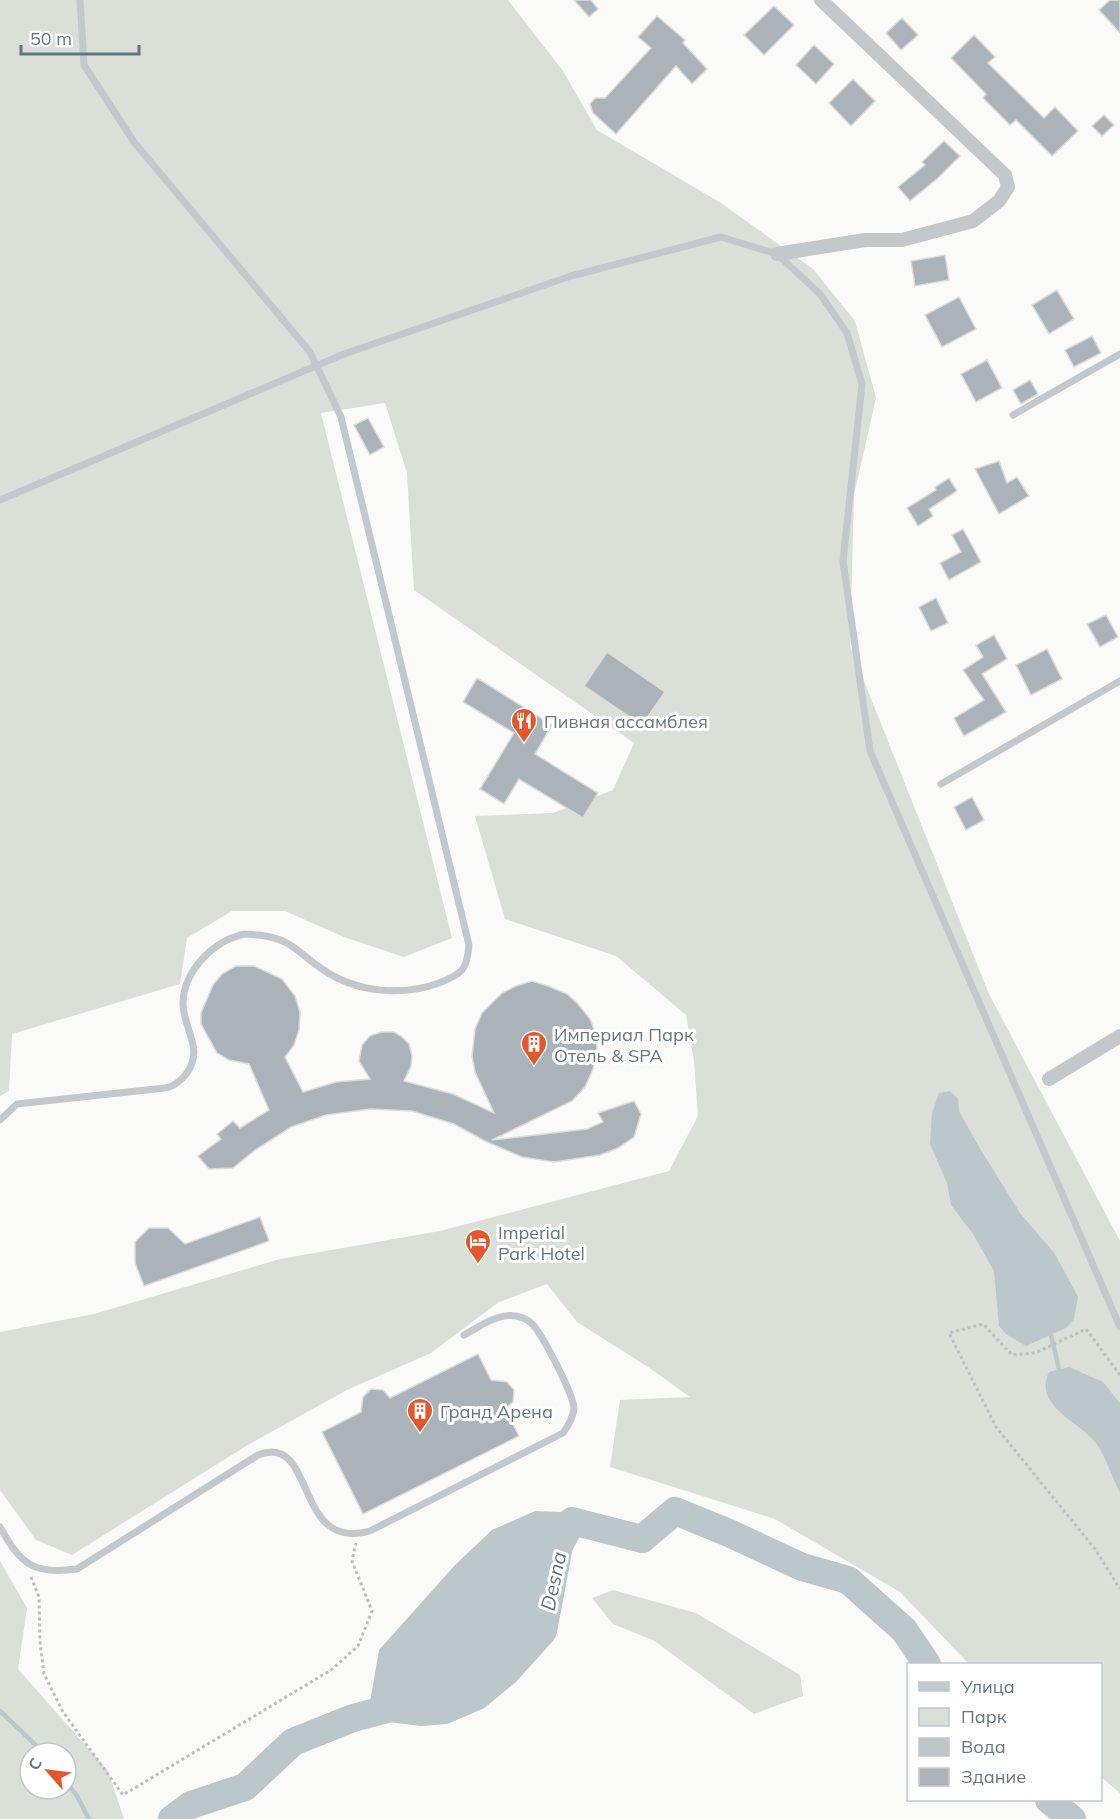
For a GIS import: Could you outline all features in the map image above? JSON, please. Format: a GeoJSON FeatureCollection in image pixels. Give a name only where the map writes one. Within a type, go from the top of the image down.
{"type":"FeatureCollection","features":[{"type":"Feature","properties":{"kind":"street"},"geometry":{"type":"LineString","coordinates":[[777,254],[865,240],[902,240],[973,221],[999,201],[1008,187],[1005,176],[820,0]]}},
{"type":"Feature","properties":{"kind":"street"},"geometry":{"type":"LineString","coordinates":[[1048,1079],[1120,1036]]}},
{"type":"Feature","properties":{"kind":"lane"},"geometry":{"type":"LineString","coordinates":[[0,1120],[17,1104],[171,1087],[184,1077],[192,1065],[195,1050],[183,1003],[188,983],[201,960],[219,944],[246,934],[275,937],[294,946],[322,969],[347,982],[383,991],[420,990],[459,975],[468,961],[469,945],[341,417],[310,352],[134,142],[84,65],[80,0]]}},
{"type":"Feature","properties":{"kind":"lane"},"geometry":{"type":"LineString","coordinates":[[0,500],[344,354],[571,276],[721,237],[777,254],[820,294],[847,333],[862,384],[843,561],[870,751],[1120,1327]]}},
{"type":"Feature","properties":{"kind":"lane"},"geometry":{"type":"LineString","coordinates":[[1013,415],[1120,354]]}},
{"type":"Feature","properties":{"kind":"lane"},"geometry":{"type":"LineString","coordinates":[[941,784],[1120,681]]}},
{"type":"Feature","properties":{"kind":"lane"},"geometry":{"type":"LineString","coordinates":[[0,1527],[11,1547],[24,1560],[38,1569],[55,1572],[77,1569],[258,1455],[268,1451],[278,1452],[296,1468],[321,1520],[332,1529],[357,1535],[370,1532],[563,1433],[570,1422],[574,1408],[571,1394],[536,1327],[524,1318],[511,1315],[497,1317],[464,1335]]}},
{"type":"Feature","properties":{"kind":"path"},"geometry":{"type":"LineString","coordinates":[[1120,1375],[1086,1329],[1035,1353],[1012,1354],[983,1324],[949,1333],[996,1427],[1095,1549],[1120,1589]]}},
{"type":"Feature","properties":{"kind":"path"},"geometry":{"type":"LineString","coordinates":[[24,1560],[39,1597],[39,1642],[44,1674],[63,1712],[123,1795],[331,1670],[358,1646],[372,1611],[352,1561],[357,1535]]}},
{"type":"Feature","properties":{"kind":"green space"},"geometry":{"type":"Polygon","coordinates":[[[0,0],[508,0],[563,71],[597,130],[721,203],[813,269],[855,321],[876,398],[854,495],[850,646],[989,994],[1120,1241],[1120,1793],[1102,1778],[1102,1663],[968,1663],[900,1592],[775,1519],[610,1467],[620,1400],[690,1397],[577,1322],[547,1284],[499,1302],[431,1353],[347,1390],[246,1446],[72,1555],[36,1540],[0,1490],[0,1332],[94,1314],[280,1259],[440,1231],[669,1171],[698,1116],[694,1061],[686,1015],[616,956],[505,919],[475,816],[553,813],[613,790],[634,743],[414,590],[407,473],[385,403],[321,413],[452,938],[404,957],[344,937],[285,911],[232,911],[187,938],[180,984],[12,1034],[9,1091],[0,1096],[0,0]]]}},
{"type":"Feature","properties":{"kind":"green space"},"geometry":{"type":"Polygon","coordinates":[[[0,1561],[27,1608],[18,1669],[108,1771],[124,1819],[0,1819],[0,1561]]]}},
{"type":"Feature","properties":{"kind":"green space"},"geometry":{"type":"Polygon","coordinates":[[[613,1590],[696,1613],[800,1675],[803,1696],[754,1714],[653,1640],[613,1624],[592,1598],[613,1590]]]}},
{"type":"Feature","properties":{"kind":"water"},"geometry":{"type":"Polygon","coordinates":[[[950,1091],[958,1099],[959,1111],[1020,1213],[1055,1254],[1078,1297],[1074,1319],[1066,1328],[1026,1346],[1006,1334],[999,1326],[994,1271],[973,1234],[951,1205],[947,1183],[930,1144],[932,1113],[939,1093],[950,1091]]]}},
{"type":"Feature","properties":{"kind":"water"},"geometry":{"type":"Polygon","coordinates":[[[1069,1367],[1103,1382],[1120,1403],[1120,1493],[1096,1443],[1052,1404],[1047,1394],[1046,1384],[1049,1372],[1069,1367]]]}},
{"type":"Feature","properties":{"kind":"water"},"geometry":{"type":"Polygon","coordinates":[[[535,1511],[562,1512],[572,1521],[547,1608],[543,1631],[506,1672],[477,1696],[444,1710],[368,1714],[379,1650],[455,1565],[492,1530],[535,1511]]]}},
{"type":"Feature","properties":{"kind":"building"},"geometry":{"type":"Polygon","coordinates":[[[574,0],[591,0],[598,9],[589,17],[574,0]]]}},
{"type":"Feature","properties":{"kind":"building"},"geometry":{"type":"Polygon","coordinates":[[[1110,0],[1120,0],[1120,33],[1099,10],[1110,0]]]}},
{"type":"Feature","properties":{"kind":"building"},"geometry":{"type":"Polygon","coordinates":[[[774,6],[794,25],[764,55],[744,35],[774,6]]]}},
{"type":"Feature","properties":{"kind":"building"},"geometry":{"type":"Polygon","coordinates":[[[657,16],[685,40],[683,43],[707,69],[692,84],[676,66],[616,134],[593,113],[590,104],[595,98],[605,98],[651,48],[638,37],[657,16]]]}},
{"type":"Feature","properties":{"kind":"building"},"geometry":{"type":"Polygon","coordinates":[[[902,18],[918,35],[901,50],[886,33],[902,18]]]}},
{"type":"Feature","properties":{"kind":"building"},"geometry":{"type":"Polygon","coordinates":[[[974,35],[995,57],[988,63],[1044,118],[1055,107],[1078,131],[1052,156],[1016,120],[1010,125],[983,98],[986,94],[951,58],[974,35]]]}},
{"type":"Feature","properties":{"kind":"building"},"geometry":{"type":"Polygon","coordinates":[[[814,45],[834,64],[816,84],[796,65],[814,45]]]}},
{"type":"Feature","properties":{"kind":"building"},"geometry":{"type":"Polygon","coordinates":[[[853,79],[875,101],[851,126],[829,103],[853,79]]]}},
{"type":"Feature","properties":{"kind":"building"},"geometry":{"type":"Polygon","coordinates":[[[1104,115],[1114,125],[1102,136],[1092,126],[1104,115]]]}},
{"type":"Feature","properties":{"kind":"building"},"geometry":{"type":"Polygon","coordinates":[[[944,141],[960,156],[910,201],[898,187],[925,165],[922,162],[944,141]]]}},
{"type":"Feature","properties":{"kind":"building"},"geometry":{"type":"Polygon","coordinates":[[[945,255],[949,280],[915,286],[911,261],[945,255]]]}},
{"type":"Feature","properties":{"kind":"building"},"geometry":{"type":"Polygon","coordinates":[[[1057,290],[1074,319],[1049,334],[1032,305],[1057,290]]]}},
{"type":"Feature","properties":{"kind":"building"},"geometry":{"type":"Polygon","coordinates":[[[959,297],[976,329],[942,347],[925,315],[959,297]]]}},
{"type":"Feature","properties":{"kind":"building"},"geometry":{"type":"Polygon","coordinates":[[[1092,336],[1101,353],[1074,367],[1065,350],[1092,336]]]}},
{"type":"Feature","properties":{"kind":"building"},"geometry":{"type":"Polygon","coordinates":[[[987,360],[1002,388],[976,402],[961,374],[987,360]]]}},
{"type":"Feature","properties":{"kind":"building"},"geometry":{"type":"Polygon","coordinates":[[[1030,380],[1038,394],[1021,404],[1013,390],[1030,380]]]}},
{"type":"Feature","properties":{"kind":"building"},"geometry":{"type":"Polygon","coordinates":[[[368,418],[384,447],[370,455],[354,425],[368,418]]]}},
{"type":"Feature","properties":{"kind":"building"},"geometry":{"type":"Polygon","coordinates":[[[999,461],[1007,483],[1017,477],[1029,496],[999,514],[975,469],[999,461]]]}},
{"type":"Feature","properties":{"kind":"building"},"geometry":{"type":"Polygon","coordinates":[[[949,478],[957,491],[929,509],[933,516],[918,526],[907,508],[936,490],[935,487],[949,478]]]}},
{"type":"Feature","properties":{"kind":"building"},"geometry":{"type":"Polygon","coordinates":[[[963,529],[981,562],[949,580],[940,563],[961,552],[952,535],[963,529]]]}},
{"type":"Feature","properties":{"kind":"building"},"geometry":{"type":"Polygon","coordinates":[[[936,598],[948,623],[931,631],[919,607],[936,598]]]}},
{"type":"Feature","properties":{"kind":"building"},"geometry":{"type":"Polygon","coordinates":[[[1106,615],[1118,637],[1100,647],[1087,624],[1106,615]]]}},
{"type":"Feature","properties":{"kind":"building"},"geometry":{"type":"Polygon","coordinates":[[[994,635],[1007,659],[982,674],[1006,712],[964,736],[954,718],[984,700],[963,670],[983,657],[976,645],[994,635]]]}},
{"type":"Feature","properties":{"kind":"building"},"geometry":{"type":"Polygon","coordinates":[[[1047,649],[1062,679],[1031,695],[1016,665],[1047,649]]]}},
{"type":"Feature","properties":{"kind":"building"},"geometry":{"type":"Polygon","coordinates":[[[607,652],[665,692],[642,725],[584,686],[607,652]]]}},
{"type":"Feature","properties":{"kind":"building","name":"Пивная ассамблея"},"geometry":{"type":"Polygon","coordinates":[[[477,678],[552,725],[535,754],[598,793],[583,818],[519,779],[504,804],[480,789],[514,733],[463,702],[477,678]]]}},
{"type":"Feature","properties":{"kind":"building"},"geometry":{"type":"Polygon","coordinates":[[[972,797],[984,820],[966,830],[954,807],[972,797]]]}},
{"type":"Feature","properties":{"kind":"building","name":"Империал Парк Отель & SPA"},"geometry":{"type":"Polygon","coordinates":[[[236,966],[254,966],[282,979],[295,996],[300,1012],[299,1030],[294,1045],[285,1057],[303,1092],[336,1082],[370,1079],[359,1061],[362,1045],[370,1036],[381,1032],[394,1032],[409,1044],[412,1056],[411,1066],[404,1081],[453,1094],[494,1113],[475,1072],[472,1056],[475,1029],[482,1013],[502,993],[532,981],[567,994],[590,1019],[595,1032],[597,1048],[593,1069],[585,1087],[572,1101],[492,1140],[587,1129],[603,1122],[598,1113],[634,1101],[641,1114],[634,1137],[618,1148],[600,1155],[554,1162],[522,1157],[454,1124],[412,1111],[370,1109],[326,1115],[291,1127],[255,1150],[233,1168],[209,1169],[198,1156],[221,1139],[217,1134],[233,1121],[240,1128],[269,1110],[249,1064],[229,1060],[217,1053],[201,1024],[201,1013],[213,985],[222,974],[236,966]]]}},
{"type":"Feature","properties":{"kind":"building"},"geometry":{"type":"Polygon","coordinates":[[[260,1217],[269,1241],[144,1286],[135,1263],[135,1242],[149,1228],[168,1228],[185,1244],[260,1217]]]}},
{"type":"Feature","properties":{"kind":"building","name":"Гранд Арена"},"geometry":{"type":"Polygon","coordinates":[[[478,1354],[491,1380],[507,1382],[514,1390],[513,1402],[505,1409],[519,1436],[363,1514],[322,1432],[361,1412],[363,1397],[371,1389],[383,1390],[390,1398],[478,1354]]]}},
{"type":"Feature","properties":{"kind":"waterway"},"geometry":{"type":"LineString","coordinates":[[1051,1335],[1059,1369]]}},
{"type":"Feature","properties":{"kind":"waterway","name":"Desna"},"geometry":{"type":"LineString","coordinates":[[172,1819],[191,1805],[245,1787],[293,1742],[353,1718],[391,1708],[422,1712],[444,1710],[477,1696],[506,1672],[543,1631],[559,1546],[572,1521],[642,1539],[675,1511],[802,1567],[848,1580],[904,1630],[926,1663]]}},
{"type":"Feature","properties":{"kind":"waterway"},"geometry":{"type":"LineString","coordinates":[[0,1711],[31,1741]]}},
{"type":"Feature","properties":{"kind":"waterway"},"geometry":{"type":"LineString","coordinates":[[78,1798],[89,1819]]}},
{"type":"Feature","properties":{"kind":"waterway","name":"Desna"},"geometry":{"type":"LineString","coordinates":[[1050,1801],[1072,1819]]}},
{"type":"Feature","properties":{"kind":"place","name":"Пивная ассамблея"},"geometry":{"type":"Point","coordinates":[524,744]}},
{"type":"Feature","properties":{"kind":"place","name":"Империал Парк Отель & SPA"},"geometry":{"type":"Point","coordinates":[534,1067]}},
{"type":"Feature","properties":{"kind":"place","name":"Imperial Park Hotel"},"geometry":{"type":"Point","coordinates":[478,1265]}},
{"type":"Feature","properties":{"kind":"place","name":"Гранд Арена"},"geometry":{"type":"Point","coordinates":[420,1434]}}]}
